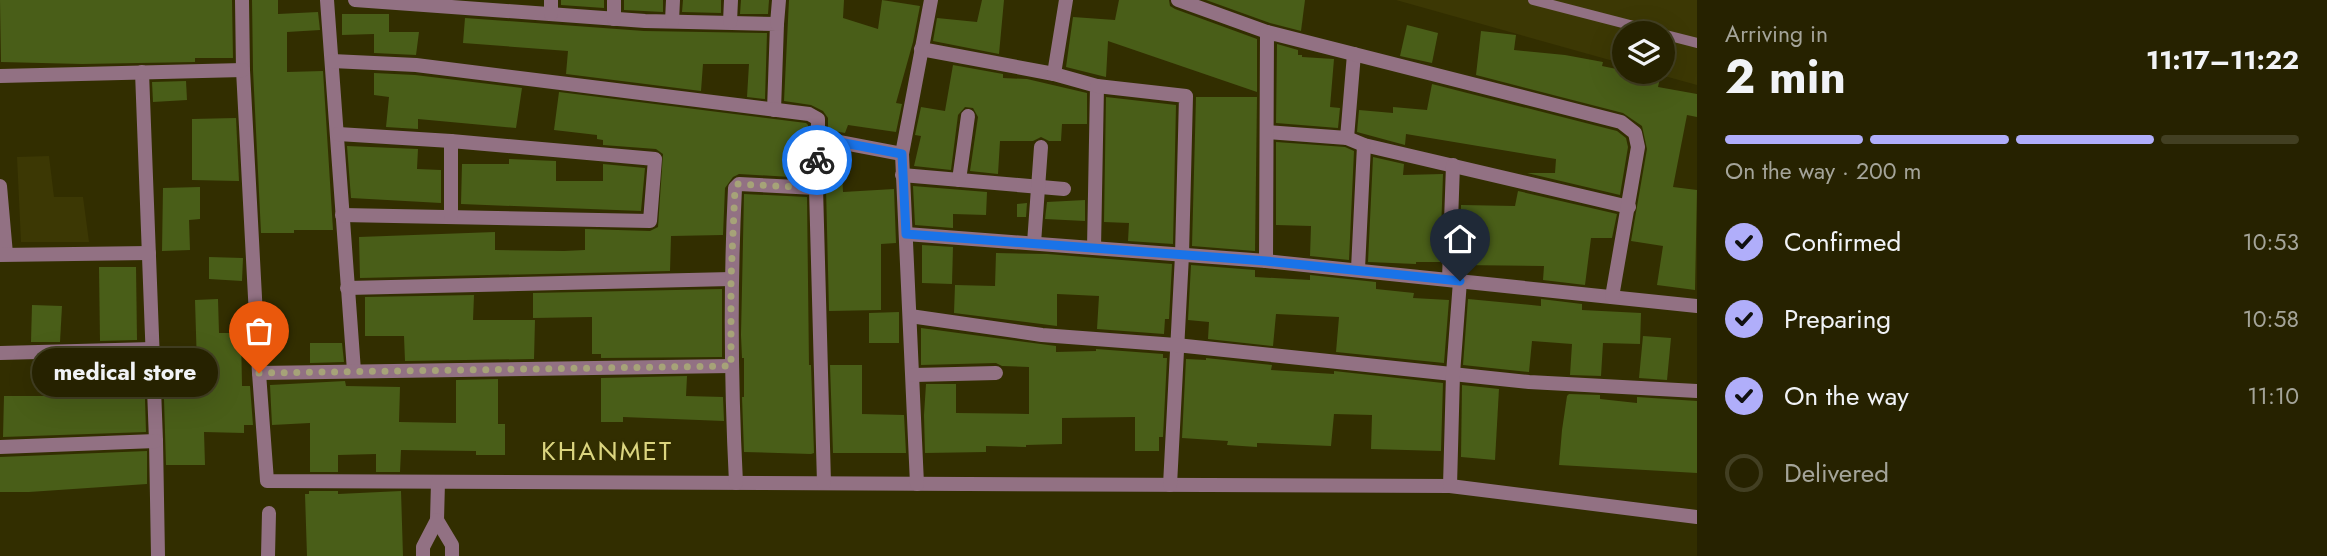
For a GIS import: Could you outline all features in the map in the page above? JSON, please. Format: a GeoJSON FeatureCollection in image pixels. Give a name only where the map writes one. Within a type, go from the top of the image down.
{"type":"FeatureCollection","features":[{"type":"Feature","properties":{"kind":"street"},"geometry":{"type":"LineString","coordinates":[[242,0],[243,70],[267,481],[1450,486],[1697,517]]}},
{"type":"Feature","properties":{"kind":"street"},"geometry":{"type":"LineString","coordinates":[[327,0],[354,371]]}},
{"type":"Feature","properties":{"kind":"street"},"geometry":{"type":"LineString","coordinates":[[355,0],[551,7],[614,19],[777,23]]}},
{"type":"Feature","properties":{"kind":"street"},"geometry":{"type":"LineString","coordinates":[[614,0],[614,19]]}},
{"type":"Feature","properties":{"kind":"street"},"geometry":{"type":"LineString","coordinates":[[672,22],[673,0]]}},
{"type":"Feature","properties":{"kind":"street"},"geometry":{"type":"LineString","coordinates":[[730,22],[731,0]]}},
{"type":"Feature","properties":{"kind":"street"},"geometry":{"type":"LineString","coordinates":[[774,110],[779,0]]}},
{"type":"Feature","properties":{"kind":"street"},"geometry":{"type":"LineString","coordinates":[[918,484],[902,154],[931,0]]}},
{"type":"Feature","properties":{"kind":"street"},"geometry":{"type":"LineString","coordinates":[[1054,74],[1066,0]]}},
{"type":"Feature","properties":{"kind":"street"},"geometry":{"type":"LineString","coordinates":[[1178,0],[1267,32],[1621,122],[1635,133],[1638,147],[1612,297]]}},
{"type":"Feature","properties":{"kind":"street"},"geometry":{"type":"LineString","coordinates":[[1266,261],[1267,32]]}},
{"type":"Feature","properties":{"kind":"street"},"geometry":{"type":"LineString","coordinates":[[921,49],[1054,74],[1097,86],[1186,96],[1182,255],[1170,485]]}},
{"type":"Feature","properties":{"kind":"street"},"geometry":{"type":"LineString","coordinates":[[1348,138],[1354,54]]}},
{"type":"Feature","properties":{"kind":"street"},"geometry":{"type":"LineString","coordinates":[[332,61],[416,65],[813,115],[818,119],[816,188],[824,483]]}},
{"type":"Feature","properties":{"kind":"street"},"geometry":{"type":"LineString","coordinates":[[0,76],[243,70]]}},
{"type":"Feature","properties":{"kind":"street"},"geometry":{"type":"LineString","coordinates":[[142,72],[158,556]]}},
{"type":"Feature","properties":{"kind":"street"},"geometry":{"type":"LineString","coordinates":[[1094,248],[1097,86]]}},
{"type":"Feature","properties":{"kind":"street"},"geometry":{"type":"LineString","coordinates":[[959,180],[968,116]]}},
{"type":"Feature","properties":{"kind":"street"},"geometry":{"type":"LineString","coordinates":[[1267,132],[1348,138],[1364,145],[1629,207]]}},
{"type":"Feature","properties":{"kind":"street"},"geometry":{"type":"LineString","coordinates":[[338,134],[655,159],[650,221],[342,215]]}},
{"type":"Feature","properties":{"kind":"street"},"geometry":{"type":"LineString","coordinates":[[818,138],[902,154]]}},
{"type":"Feature","properties":{"kind":"street"},"geometry":{"type":"LineString","coordinates":[[451,141],[451,216]]}},
{"type":"Feature","properties":{"kind":"street"},"geometry":{"type":"LineString","coordinates":[[1359,270],[1364,145]]}},
{"type":"Feature","properties":{"kind":"street"},"geometry":{"type":"LineString","coordinates":[[1034,243],[1041,147]]}},
{"type":"Feature","properties":{"kind":"street"},"geometry":{"type":"LineString","coordinates":[[1450,486],[1455,280],[1453,165]]}},
{"type":"Feature","properties":{"kind":"street"},"geometry":{"type":"LineString","coordinates":[[902,175],[1065,189]]}},
{"type":"Feature","properties":{"kind":"street"},"geometry":{"type":"LineString","coordinates":[[736,483],[731,366],[731,279],[736,185],[816,188]]}},
{"type":"Feature","properties":{"kind":"street"},"geometry":{"type":"LineString","coordinates":[[0,186],[3,254],[149,253]]}},
{"type":"Feature","properties":{"kind":"street"},"geometry":{"type":"LineString","coordinates":[[906,234],[1266,261],[1697,306]]}},
{"type":"Feature","properties":{"kind":"street"},"geometry":{"type":"LineString","coordinates":[[347,288],[731,279]]}},
{"type":"Feature","properties":{"kind":"street"},"geometry":{"type":"LineString","coordinates":[[910,316],[1042,335],[1176,345],[1529,382],[1697,391]]}},
{"type":"Feature","properties":{"kind":"street"},"geometry":{"type":"LineString","coordinates":[[0,353],[153,349]]}},
{"type":"Feature","properties":{"kind":"street"},"geometry":{"type":"LineString","coordinates":[[259,373],[731,366]]}},
{"type":"Feature","properties":{"kind":"street"},"geometry":{"type":"LineString","coordinates":[[914,375],[996,373]]}},
{"type":"Feature","properties":{"kind":"street"},"geometry":{"type":"LineString","coordinates":[[0,447],[156,441]]}},
{"type":"Feature","properties":{"kind":"street"},"geometry":{"type":"LineString","coordinates":[[423,556],[423,547],[437,520],[438,482]]}},
{"type":"Feature","properties":{"kind":"street"},"geometry":{"type":"LineString","coordinates":[[268,556],[269,513]]}},
{"type":"Feature","properties":{"kind":"street"},"geometry":{"type":"LineString","coordinates":[[437,520],[452,545],[452,556]]}},
{"type":"Feature","properties":{"kind":"lane"},"geometry":{"type":"LineString","coordinates":[[1533,0],[1615,21]]}},
{"type":"Feature","properties":{"kind":"lane"},"geometry":{"type":"LineString","coordinates":[[1675,37],[1697,43]]}},
{"type":"Feature","properties":{"kind":"shaded area"},"geometry":{"type":"Polygon","coordinates":[[[1396,0],[1697,0],[1697,85],[1675,79],[1675,21],[1612,21],[1612,61],[1396,0]]]}},
{"type":"Feature","properties":{"kind":"shaded area"},"geometry":{"type":"Polygon","coordinates":[[[49,156],[54,197],[83,197],[89,242],[21,242],[17,157],[49,156]]]}},
{"type":"Feature","properties":{"kind":"building"},"geometry":{"type":"Polygon","coordinates":[[[0,0],[232,0],[233,58],[195,58],[195,62],[82,64],[1,62],[0,0]]]}},
{"type":"Feature","properties":{"kind":"building"},"geometry":{"type":"Polygon","coordinates":[[[252,0],[278,0],[278,14],[318,12],[320,30],[287,32],[287,72],[323,71],[333,230],[261,233],[252,0]]]}},
{"type":"Feature","properties":{"kind":"building"},"geometry":{"type":"Polygon","coordinates":[[[561,0],[604,0],[604,8],[561,5],[561,0]]]}},
{"type":"Feature","properties":{"kind":"building"},"geometry":{"type":"Polygon","coordinates":[[[624,0],[663,0],[663,12],[624,10],[624,0]]]}},
{"type":"Feature","properties":{"kind":"building"},"geometry":{"type":"Polygon","coordinates":[[[683,0],[721,0],[721,13],[682,12],[683,0]]]}},
{"type":"Feature","properties":{"kind":"building"},"geometry":{"type":"Polygon","coordinates":[[[741,0],[769,0],[768,14],[740,14],[741,0]]]}},
{"type":"Feature","properties":{"kind":"building"},"geometry":{"type":"Polygon","coordinates":[[[789,0],[844,0],[843,18],[878,29],[882,0],[920,6],[896,103],[902,104],[896,132],[848,125],[845,133],[828,130],[828,118],[823,111],[811,105],[784,101],[789,0]]]}},
{"type":"Feature","properties":{"kind":"building"},"geometry":{"type":"Polygon","coordinates":[[[982,0],[1004,0],[999,54],[933,41],[937,18],[977,22],[982,0]]]}},
{"type":"Feature","properties":{"kind":"building"},"geometry":{"type":"Polygon","coordinates":[[[1119,0],[1169,0],[1170,6],[1175,9],[1257,39],[1257,92],[1108,41],[1106,77],[1066,67],[1073,17],[1115,20],[1119,0]]]}},
{"type":"Feature","properties":{"kind":"building"},"geometry":{"type":"Polygon","coordinates":[[[1206,0],[1305,0],[1301,31],[1270,23],[1206,0]]]}},
{"type":"Feature","properties":{"kind":"building"},"geometry":{"type":"Polygon","coordinates":[[[342,14],[389,14],[389,32],[419,32],[416,55],[374,53],[374,34],[342,35],[342,14]]]}},
{"type":"Feature","properties":{"kind":"building"},"geometry":{"type":"Polygon","coordinates":[[[465,18],[644,31],[767,33],[765,99],[747,97],[749,64],[703,64],[701,91],[566,74],[568,51],[463,43],[465,18]]]}},
{"type":"Feature","properties":{"kind":"building"},"geometry":{"type":"Polygon","coordinates":[[[1407,25],[1438,33],[1432,63],[1400,56],[1407,25]]]}},
{"type":"Feature","properties":{"kind":"building"},"geometry":{"type":"Polygon","coordinates":[[[1481,31],[1516,35],[1514,50],[1603,62],[1602,66],[1612,68],[1612,84],[1659,84],[1658,87],[1697,94],[1697,117],[1687,115],[1673,187],[1697,190],[1695,290],[1657,285],[1663,246],[1631,241],[1647,149],[1642,126],[1623,113],[1476,75],[1481,31]]]}},
{"type":"Feature","properties":{"kind":"building"},"geometry":{"type":"Polygon","coordinates":[[[1277,44],[1298,50],[1298,55],[1302,57],[1334,59],[1330,107],[1340,108],[1338,128],[1276,123],[1277,44]]]}},
{"type":"Feature","properties":{"kind":"building"},"geometry":{"type":"Polygon","coordinates":[[[953,65],[1003,74],[1003,78],[1027,79],[1087,93],[1087,124],[1062,124],[1061,141],[1049,141],[1041,137],[1033,141],[1000,141],[998,174],[970,171],[978,117],[973,108],[965,107],[958,115],[951,170],[914,166],[921,136],[915,135],[921,107],[945,111],[953,65]]]}},
{"type":"Feature","properties":{"kind":"building"},"geometry":{"type":"Polygon","coordinates":[[[374,73],[415,75],[522,88],[516,128],[418,119],[418,129],[386,127],[389,97],[374,95],[374,73]]]}},
{"type":"Feature","properties":{"kind":"building"},"geometry":{"type":"Polygon","coordinates":[[[186,81],[187,100],[153,102],[152,82],[186,81]]]}},
{"type":"Feature","properties":{"kind":"building"},"geometry":{"type":"Polygon","coordinates":[[[1432,84],[1617,131],[1626,138],[1628,147],[1620,195],[1527,173],[1555,173],[1556,159],[1406,134],[1405,145],[1357,132],[1359,110],[1393,113],[1393,107],[1427,110],[1432,84]]]}},
{"type":"Feature","properties":{"kind":"building"},"geometry":{"type":"Polygon","coordinates":[[[559,92],[806,123],[807,178],[739,174],[733,177],[725,188],[723,235],[671,236],[670,271],[360,278],[359,237],[495,232],[495,250],[564,251],[585,250],[585,229],[650,231],[658,227],[663,154],[656,149],[603,145],[603,140],[597,139],[597,135],[554,130],[559,92]]]}},
{"type":"Feature","properties":{"kind":"building"},"geometry":{"type":"Polygon","coordinates":[[[1106,97],[1176,105],[1173,244],[1128,241],[1129,223],[1104,222],[1106,97]]]}},
{"type":"Feature","properties":{"kind":"building"},"geometry":{"type":"Polygon","coordinates":[[[1196,97],[1257,97],[1255,251],[1192,246],[1196,97]]]}},
{"type":"Feature","properties":{"kind":"building"},"geometry":{"type":"Polygon","coordinates":[[[236,118],[239,181],[192,180],[192,119],[236,118]]]}},
{"type":"Feature","properties":{"kind":"building"},"geometry":{"type":"Polygon","coordinates":[[[1276,142],[1345,147],[1354,151],[1349,260],[1310,256],[1311,226],[1276,225],[1276,142]]]}},
{"type":"Feature","properties":{"kind":"building"},"geometry":{"type":"Polygon","coordinates":[[[347,146],[418,149],[417,169],[441,170],[441,203],[351,198],[347,146]]]}},
{"type":"Feature","properties":{"kind":"building"},"geometry":{"type":"Polygon","coordinates":[[[827,150],[841,152],[843,192],[894,189],[896,243],[881,244],[881,310],[829,311],[827,150]]]}},
{"type":"Feature","properties":{"kind":"building"},"geometry":{"type":"Polygon","coordinates":[[[1373,157],[1404,164],[1403,175],[1443,174],[1440,262],[1368,262],[1373,157]]]}},
{"type":"Feature","properties":{"kind":"building"},"geometry":{"type":"Polygon","coordinates":[[[509,159],[556,161],[556,181],[603,181],[603,164],[645,168],[641,211],[461,204],[462,164],[509,164],[509,159]]]}},
{"type":"Feature","properties":{"kind":"building"},"geometry":{"type":"Polygon","coordinates":[[[913,186],[987,192],[986,215],[953,214],[953,228],[915,225],[913,186]]]}},
{"type":"Feature","properties":{"kind":"building"},"geometry":{"type":"Polygon","coordinates":[[[200,187],[200,219],[189,220],[190,250],[162,251],[163,188],[200,187]]]}},
{"type":"Feature","properties":{"kind":"building"},"geometry":{"type":"Polygon","coordinates":[[[1518,191],[1617,214],[1612,238],[1591,238],[1585,285],[1543,280],[1544,266],[1459,265],[1461,205],[1515,206],[1518,191]]]}},
{"type":"Feature","properties":{"kind":"building"},"geometry":{"type":"Polygon","coordinates":[[[744,194],[807,197],[809,365],[814,453],[811,454],[744,452],[744,358],[741,335],[744,194]]]}},
{"type":"Feature","properties":{"kind":"building"},"geometry":{"type":"Polygon","coordinates":[[[1085,200],[1085,221],[1045,219],[1047,202],[1085,200]]]}},
{"type":"Feature","properties":{"kind":"building"},"geometry":{"type":"Polygon","coordinates":[[[1027,203],[1026,217],[1017,217],[1017,204],[1027,203]]]}},
{"type":"Feature","properties":{"kind":"building"},"geometry":{"type":"Polygon","coordinates":[[[922,245],[953,247],[952,284],[922,283],[922,245]]]}},
{"type":"Feature","properties":{"kind":"building"},"geometry":{"type":"Polygon","coordinates":[[[996,253],[1047,254],[1172,264],[1169,319],[1165,319],[1164,334],[1097,329],[1099,296],[1057,294],[1057,326],[954,313],[955,285],[995,286],[996,253]]]}},
{"type":"Feature","properties":{"kind":"building"},"geometry":{"type":"Polygon","coordinates":[[[209,257],[243,258],[242,281],[209,279],[209,257]]]}},
{"type":"Feature","properties":{"kind":"building"},"geometry":{"type":"Polygon","coordinates":[[[1191,265],[1255,270],[1255,277],[1310,280],[1310,275],[1376,282],[1376,289],[1414,293],[1413,298],[1449,300],[1444,363],[1336,352],[1339,317],[1276,314],[1273,346],[1208,339],[1209,322],[1188,320],[1191,265]]]}},
{"type":"Feature","properties":{"kind":"building"},"geometry":{"type":"Polygon","coordinates":[[[99,267],[136,267],[137,340],[100,341],[99,267]]]}},
{"type":"Feature","properties":{"kind":"building"},"geometry":{"type":"Polygon","coordinates":[[[722,289],[722,357],[601,358],[601,354],[592,354],[592,317],[533,318],[533,293],[722,289]]]}},
{"type":"Feature","properties":{"kind":"building"},"geometry":{"type":"Polygon","coordinates":[[[474,295],[473,320],[535,320],[534,359],[405,361],[404,336],[365,336],[365,297],[474,295]]]}},
{"type":"Feature","properties":{"kind":"building"},"geometry":{"type":"Polygon","coordinates":[[[218,299],[219,333],[241,333],[242,386],[250,386],[253,425],[244,425],[244,433],[204,432],[205,465],[166,465],[163,366],[197,366],[195,300],[218,299]]]}},
{"type":"Feature","properties":{"kind":"building"},"geometry":{"type":"Polygon","coordinates":[[[1468,299],[1541,306],[1541,299],[1582,304],[1582,310],[1641,313],[1640,344],[1603,343],[1601,376],[1570,375],[1572,344],[1532,341],[1529,372],[1463,365],[1468,299]]]}},
{"type":"Feature","properties":{"kind":"building"},"geometry":{"type":"Polygon","coordinates":[[[32,305],[62,306],[60,342],[31,342],[32,305]]]}},
{"type":"Feature","properties":{"kind":"building"},"geometry":{"type":"Polygon","coordinates":[[[899,312],[899,343],[869,343],[869,313],[899,312]]]}},
{"type":"Feature","properties":{"kind":"building"},"geometry":{"type":"Polygon","coordinates":[[[921,328],[1056,346],[1056,352],[1096,349],[1163,354],[1163,358],[1167,358],[1163,437],[1159,437],[1159,451],[1135,451],[1135,417],[1062,418],[1062,444],[986,446],[986,452],[925,453],[926,384],[956,384],[956,413],[1029,414],[1029,367],[1002,366],[996,363],[921,365],[921,328]]]}},
{"type":"Feature","properties":{"kind":"building"},"geometry":{"type":"Polygon","coordinates":[[[1643,336],[1671,338],[1667,380],[1639,378],[1643,336]]]}},
{"type":"Feature","properties":{"kind":"building"},"geometry":{"type":"Polygon","coordinates":[[[310,343],[342,343],[344,362],[310,363],[310,343]]]}},
{"type":"Feature","properties":{"kind":"building"},"geometry":{"type":"Polygon","coordinates":[[[1206,358],[1272,365],[1271,370],[1334,374],[1334,371],[1443,383],[1441,451],[1371,449],[1372,415],[1334,414],[1331,446],[1257,443],[1257,447],[1227,445],[1228,441],[1182,438],[1186,359],[1206,358]]]}},
{"type":"Feature","properties":{"kind":"building"},"geometry":{"type":"Polygon","coordinates":[[[137,359],[137,367],[144,367],[146,432],[3,437],[4,396],[74,396],[73,361],[137,359]]]}},
{"type":"Feature","properties":{"kind":"building"},"geometry":{"type":"Polygon","coordinates":[[[830,365],[862,365],[862,414],[904,415],[906,453],[833,453],[830,365]]]}},
{"type":"Feature","properties":{"kind":"building"},"geometry":{"type":"Polygon","coordinates":[[[687,376],[686,396],[723,397],[724,421],[623,417],[623,422],[601,422],[601,378],[687,376]]]}},
{"type":"Feature","properties":{"kind":"building"},"geometry":{"type":"Polygon","coordinates":[[[498,379],[498,424],[505,424],[505,455],[476,455],[476,451],[401,450],[400,472],[376,472],[376,454],[338,455],[338,472],[310,472],[310,423],[272,425],[270,385],[345,381],[346,386],[400,387],[399,422],[456,423],[456,380],[498,379]]]}},
{"type":"Feature","properties":{"kind":"building"},"geometry":{"type":"Polygon","coordinates":[[[1462,385],[1499,389],[1495,460],[1461,457],[1462,385]]]}},
{"type":"Feature","properties":{"kind":"building"},"geometry":{"type":"Polygon","coordinates":[[[1569,394],[1600,395],[1600,399],[1637,403],[1637,397],[1697,401],[1697,473],[1559,465],[1569,394]]]}},
{"type":"Feature","properties":{"kind":"building"},"geometry":{"type":"Polygon","coordinates":[[[147,451],[147,484],[0,492],[0,457],[147,451]]]}},
{"type":"Feature","properties":{"kind":"building"},"geometry":{"type":"Polygon","coordinates":[[[309,491],[338,491],[338,494],[401,491],[403,556],[307,556],[305,494],[309,494],[309,491]]]}},
{"type":"Feature","properties":{"kind":"way so far"},"geometry":{"type":"LineString","coordinates":[[259,373],[731,366],[731,279],[736,185],[816,188],[817,160]]}},
{"type":"Feature","properties":{"kind":"place","name":"medical store"},"geometry":{"type":"Point","coordinates":[259,373]}},
{"type":"Feature","properties":{"kind":"district","name":"KHANMET"},"geometry":{"type":"Point","coordinates":[607,451]}},
{"type":"Feature","properties":{"kind":"route"},"geometry":{"type":"LineString","coordinates":[[817,160],[818,138],[902,154],[906,234],[1266,261],[1460,281]]}}]}
